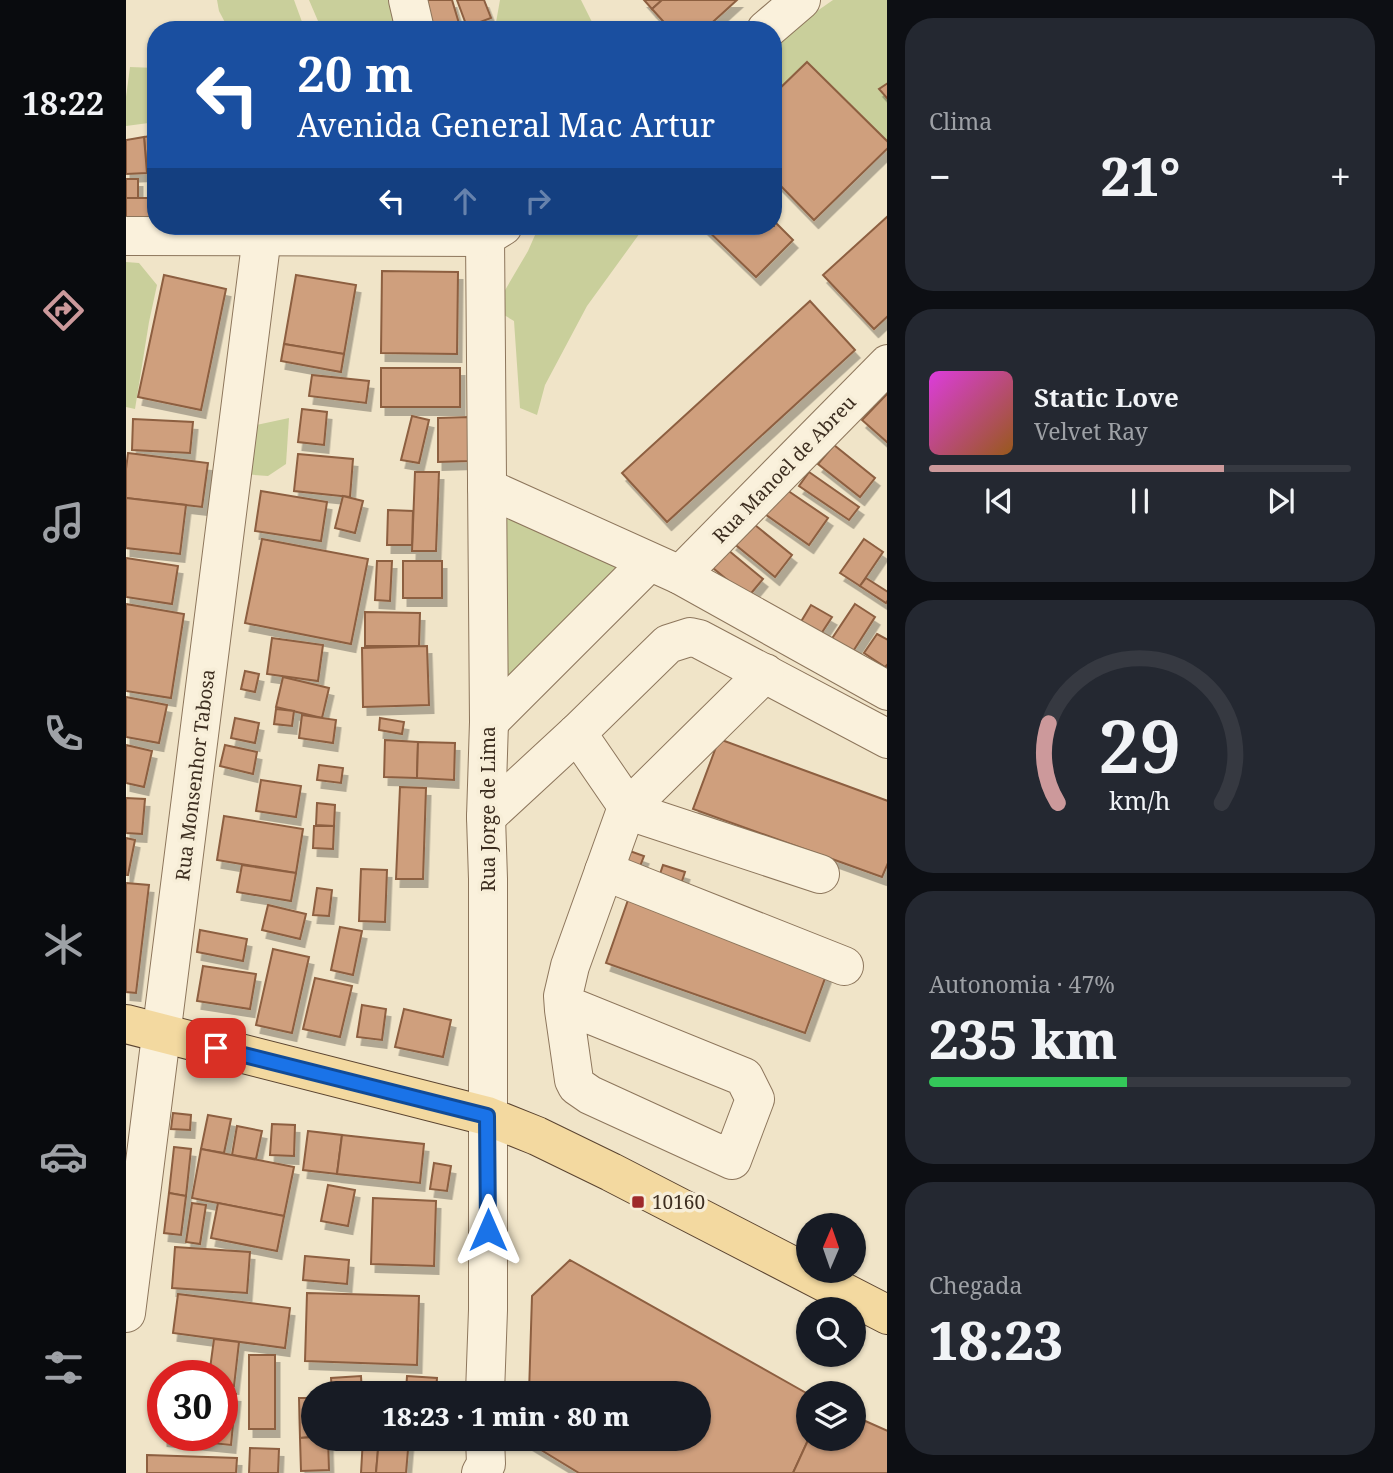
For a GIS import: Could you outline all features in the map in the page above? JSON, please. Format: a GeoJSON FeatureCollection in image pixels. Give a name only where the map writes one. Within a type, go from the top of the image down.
{"type":"FeatureCollection","features":[{"type":"Feature","properties":{"kind":"main road"},"geometry":{"type":"LineString","coordinates":[[126,1024],[487,1116],[537,1136],[611,1172],[887,1315]]}},
{"type":"Feature","properties":{"kind":"street"},"geometry":{"type":"LineString","coordinates":[[408,0],[413,21]]}},
{"type":"Feature","properties":{"kind":"street"},"geometry":{"type":"LineString","coordinates":[[776,21],[801,0]]}},
{"type":"Feature","properties":{"kind":"street"},"geometry":{"type":"LineString","coordinates":[[126,236],[295,235]]}},
{"type":"Feature","properties":{"kind":"street","name":"Rua Jorge de Lima"},"geometry":{"type":"LineString","coordinates":[[485,1381],[488,1310],[486,817],[489,722],[487,488],[490,235]]}},
{"type":"Feature","properties":{"kind":"street","name":"Rua Monsenhor Tabosa"},"geometry":{"type":"LineString","coordinates":[[126,1313],[262,236]]}},
{"type":"Feature","properties":{"kind":"street","name":"Rua Manoel de Abreu"},"geometry":{"type":"LineString","coordinates":[[489,722],[665,568],[887,364]]}},
{"type":"Feature","properties":{"kind":"street"},"geometry":{"type":"LineString","coordinates":[[487,488],[665,568],[887,691]]}},
{"type":"Feature","properties":{"kind":"street"},"geometry":{"type":"LineString","coordinates":[[486,817],[668,644],[690,637],[765,673],[887,739]]}},
{"type":"Feature","properties":{"kind":"street"},"geometry":{"type":"LineString","coordinates":[[564,1004],[744,1077],[755,1099],[732,1160],[590,1095],[577,1086],[572,1074],[564,1004],[565,983],[626,810],[765,673]]}},
{"type":"Feature","properties":{"kind":"street"},"geometry":{"type":"LineString","coordinates":[[577,733],[625,803],[626,810]]}},
{"type":"Feature","properties":{"kind":"street"},"geometry":{"type":"LineString","coordinates":[[626,810],[820,874]]}},
{"type":"Feature","properties":{"kind":"street"},"geometry":{"type":"LineString","coordinates":[[604,871],[844,966]]}},
{"type":"Feature","properties":{"kind":"green space"},"geometry":{"type":"Polygon","coordinates":[[[217,0],[294,0],[302,21],[224,21],[217,0]]]}},
{"type":"Feature","properties":{"kind":"green space"},"geometry":{"type":"Polygon","coordinates":[[[309,0],[394,0],[398,21],[318,21],[309,0]]]}},
{"type":"Feature","properties":{"kind":"green space"},"geometry":{"type":"Polygon","coordinates":[[[500,0],[581,0],[592,21],[496,21],[500,0]]]}},
{"type":"Feature","properties":{"kind":"green space"},"geometry":{"type":"Polygon","coordinates":[[[833,0],[887,0],[887,143],[817,79],[782,105],[782,35],[833,0]]]}},
{"type":"Feature","properties":{"kind":"green space"},"geometry":{"type":"Polygon","coordinates":[[[130,67],[147,68],[147,123],[126,126],[130,67]]]}},
{"type":"Feature","properties":{"kind":"green space"},"geometry":{"type":"Polygon","coordinates":[[[535,235],[638,235],[587,306],[545,385],[537,415],[520,408],[514,321],[494,309],[535,235]]]}},
{"type":"Feature","properties":{"kind":"green space"},"geometry":{"type":"Polygon","coordinates":[[[126,262],[139,263],[157,285],[135,409],[126,407],[126,262]]]}},
{"type":"Feature","properties":{"kind":"green space"},"geometry":{"type":"Polygon","coordinates":[[[289,418],[286,464],[268,476],[243,474],[252,426],[289,418]]]}},
{"type":"Feature","properties":{"kind":"green space"},"geometry":{"type":"Polygon","coordinates":[[[497,503],[636,565],[497,687],[497,503]]]}},
{"type":"Feature","properties":{"kind":"building"},"geometry":{"type":"Polygon","coordinates":[[[419,0],[452,0],[458,21],[425,21],[419,0]]]}},
{"type":"Feature","properties":{"kind":"building"},"geometry":{"type":"Polygon","coordinates":[[[457,0],[484,0],[491,18],[465,21],[457,0]]]}},
{"type":"Feature","properties":{"kind":"building"},"geometry":{"type":"Polygon","coordinates":[[[644,0],[662,0],[652,9],[644,0]]]}},
{"type":"Feature","properties":{"kind":"building"},"geometry":{"type":"Polygon","coordinates":[[[662,0],[737,0],[714,21],[663,21],[652,9],[662,0]]]}},
{"type":"Feature","properties":{"kind":"building"},"geometry":{"type":"Polygon","coordinates":[[[807,62],[887,141],[887,149],[814,220],[782,187],[782,86],[807,62]]]}},
{"type":"Feature","properties":{"kind":"building"},"geometry":{"type":"Polygon","coordinates":[[[887,84],[887,98],[879,89],[887,84]]]}},
{"type":"Feature","properties":{"kind":"building"},"geometry":{"type":"Polygon","coordinates":[[[147,136],[147,173],[144,137],[147,136]]]}},
{"type":"Feature","properties":{"kind":"building"},"geometry":{"type":"Polygon","coordinates":[[[144,137],[147,173],[126,174],[126,140],[144,137]]]}},
{"type":"Feature","properties":{"kind":"building"},"geometry":{"type":"Polygon","coordinates":[[[126,179],[138,179],[138,198],[126,198],[126,179]]]}},
{"type":"Feature","properties":{"kind":"building"},"geometry":{"type":"Polygon","coordinates":[[[126,198],[147,198],[147,217],[126,218],[126,198]]]}},
{"type":"Feature","properties":{"kind":"building"},"geometry":{"type":"Polygon","coordinates":[[[887,217],[887,317],[874,329],[823,275],[887,217]]]}},
{"type":"Feature","properties":{"kind":"building"},"geometry":{"type":"Polygon","coordinates":[[[782,229],[793,240],[756,277],[712,235],[782,235],[782,229]]]}},
{"type":"Feature","properties":{"kind":"building"},"geometry":{"type":"Polygon","coordinates":[[[382,271],[458,272],[457,354],[381,353],[382,271]]]}},
{"type":"Feature","properties":{"kind":"building"},"geometry":{"type":"Polygon","coordinates":[[[164,275],[226,289],[201,410],[138,397],[164,275]]]}},
{"type":"Feature","properties":{"kind":"building"},"geometry":{"type":"Polygon","coordinates":[[[296,275],[356,285],[344,354],[284,344],[296,275]]]}},
{"type":"Feature","properties":{"kind":"building"},"geometry":{"type":"Polygon","coordinates":[[[810,301],[855,350],[667,522],[622,473],[810,301]]]}},
{"type":"Feature","properties":{"kind":"building"},"geometry":{"type":"Polygon","coordinates":[[[284,344],[344,354],[341,372],[281,361],[284,344]]]}},
{"type":"Feature","properties":{"kind":"building"},"geometry":{"type":"Polygon","coordinates":[[[381,368],[460,368],[460,407],[381,407],[381,368]]]}},
{"type":"Feature","properties":{"kind":"building"},"geometry":{"type":"Polygon","coordinates":[[[312,375],[369,381],[366,403],[309,396],[312,375]]]}},
{"type":"Feature","properties":{"kind":"building"},"geometry":{"type":"Polygon","coordinates":[[[887,394],[887,442],[862,420],[887,394]]]}},
{"type":"Feature","properties":{"kind":"building"},"geometry":{"type":"Polygon","coordinates":[[[302,409],[327,412],[324,445],[298,442],[302,409]]]}},
{"type":"Feature","properties":{"kind":"building"},"geometry":{"type":"Polygon","coordinates":[[[412,416],[429,420],[419,463],[401,460],[412,416]]]}},
{"type":"Feature","properties":{"kind":"building"},"geometry":{"type":"Polygon","coordinates":[[[469,417],[469,461],[438,462],[438,418],[469,417]]]}},
{"type":"Feature","properties":{"kind":"building"},"geometry":{"type":"Polygon","coordinates":[[[133,419],[193,422],[190,453],[132,450],[133,419]]]}},
{"type":"Feature","properties":{"kind":"building"},"geometry":{"type":"Polygon","coordinates":[[[834,445],[875,478],[860,497],[818,464],[834,445]]]}},
{"type":"Feature","properties":{"kind":"building"},"geometry":{"type":"Polygon","coordinates":[[[128,453],[208,463],[202,507],[126,498],[128,453]]]}},
{"type":"Feature","properties":{"kind":"building"},"geometry":{"type":"Polygon","coordinates":[[[298,454],[353,459],[350,497],[294,491],[298,454]]]}},
{"type":"Feature","properties":{"kind":"building"},"geometry":{"type":"Polygon","coordinates":[[[415,472],[439,472],[436,551],[412,551],[415,472]]]}},
{"type":"Feature","properties":{"kind":"building"},"geometry":{"type":"Polygon","coordinates":[[[809,472],[859,507],[849,520],[799,486],[809,472]]]}},
{"type":"Feature","properties":{"kind":"building"},"geometry":{"type":"Polygon","coordinates":[[[781,486],[828,518],[809,545],[762,512],[781,486]]]}},
{"type":"Feature","properties":{"kind":"building"},"geometry":{"type":"Polygon","coordinates":[[[261,491],[327,502],[321,541],[255,531],[261,491]]]}},
{"type":"Feature","properties":{"kind":"building"},"geometry":{"type":"Polygon","coordinates":[[[343,496],[363,501],[355,533],[335,528],[343,496]]]}},
{"type":"Feature","properties":{"kind":"building"},"geometry":{"type":"Polygon","coordinates":[[[126,498],[186,505],[180,554],[126,548],[126,498]]]}},
{"type":"Feature","properties":{"kind":"building"},"geometry":{"type":"Polygon","coordinates":[[[388,510],[413,511],[412,545],[387,545],[388,510]]]}},
{"type":"Feature","properties":{"kind":"building"},"geometry":{"type":"Polygon","coordinates":[[[750,521],[792,555],[775,577],[732,542],[750,521]]]}},
{"type":"Feature","properties":{"kind":"building"},"geometry":{"type":"Polygon","coordinates":[[[262,539],[368,559],[351,644],[245,623],[262,539]]]}},
{"type":"Feature","properties":{"kind":"building"},"geometry":{"type":"Polygon","coordinates":[[[864,539],[883,552],[860,586],[840,573],[864,539]]]}},
{"type":"Feature","properties":{"kind":"building"},"geometry":{"type":"Polygon","coordinates":[[[728,550],[763,579],[748,597],[713,568],[728,550]]]}},
{"type":"Feature","properties":{"kind":"building"},"geometry":{"type":"Polygon","coordinates":[[[126,558],[178,566],[172,604],[126,597],[126,558]]]}},
{"type":"Feature","properties":{"kind":"building"},"geometry":{"type":"Polygon","coordinates":[[[377,561],[392,561],[390,601],[375,600],[377,561]]]}},
{"type":"Feature","properties":{"kind":"building"},"geometry":{"type":"Polygon","coordinates":[[[403,561],[442,561],[442,598],[403,598],[403,561]]]}},
{"type":"Feature","properties":{"kind":"building"},"geometry":{"type":"Polygon","coordinates":[[[866,578],[887,591],[887,602],[886,603],[860,586],[866,578]]]}},
{"type":"Feature","properties":{"kind":"building"},"geometry":{"type":"Polygon","coordinates":[[[126,604],[184,614],[171,698],[126,691],[126,604]]]}},
{"type":"Feature","properties":{"kind":"building"},"geometry":{"type":"Polygon","coordinates":[[[855,604],[875,617],[852,653],[831,640],[855,604]]]}},
{"type":"Feature","properties":{"kind":"building"},"geometry":{"type":"Polygon","coordinates":[[[811,605],[832,617],[819,637],[799,625],[811,605]]]}},
{"type":"Feature","properties":{"kind":"building"},"geometry":{"type":"Polygon","coordinates":[[[365,612],[420,613],[419,646],[365,646],[365,612]]]}},
{"type":"Feature","properties":{"kind":"building"},"geometry":{"type":"Polygon","coordinates":[[[877,634],[887,639],[885,667],[864,653],[877,634]]]}},
{"type":"Feature","properties":{"kind":"building"},"geometry":{"type":"Polygon","coordinates":[[[272,638],[323,645],[318,681],[267,674],[272,638]]]}},
{"type":"Feature","properties":{"kind":"building"},"geometry":{"type":"Polygon","coordinates":[[[427,646],[429,705],[363,707],[362,648],[427,646]]]}},
{"type":"Feature","properties":{"kind":"building"},"geometry":{"type":"Polygon","coordinates":[[[245,671],[259,674],[255,692],[241,689],[245,671]]]}},
{"type":"Feature","properties":{"kind":"building"},"geometry":{"type":"Polygon","coordinates":[[[283,677],[329,688],[322,718],[276,707],[283,677]]]}},
{"type":"Feature","properties":{"kind":"building"},"geometry":{"type":"Polygon","coordinates":[[[126,697],[167,705],[159,743],[126,737],[126,697]]]}},
{"type":"Feature","properties":{"kind":"building"},"geometry":{"type":"Polygon","coordinates":[[[276,709],[294,711],[292,726],[274,724],[276,709]]]}},
{"type":"Feature","properties":{"kind":"building"},"geometry":{"type":"Polygon","coordinates":[[[302,715],[336,720],[333,743],[299,738],[302,715]]]}},
{"type":"Feature","properties":{"kind":"building"},"geometry":{"type":"Polygon","coordinates":[[[235,718],[259,723],[255,743],[231,738],[235,718]]]}},
{"type":"Feature","properties":{"kind":"building"},"geometry":{"type":"Polygon","coordinates":[[[380,718],[404,722],[402,734],[379,730],[380,718]]]}},
{"type":"Feature","properties":{"kind":"building"},"geometry":{"type":"Polygon","coordinates":[[[719,739],[887,801],[887,865],[882,877],[693,809],[719,739]]]}},
{"type":"Feature","properties":{"kind":"building"},"geometry":{"type":"Polygon","coordinates":[[[385,740],[418,742],[417,778],[384,777],[385,740]]]}},
{"type":"Feature","properties":{"kind":"building"},"geometry":{"type":"Polygon","coordinates":[[[418,742],[455,743],[454,780],[417,778],[418,742]]]}},
{"type":"Feature","properties":{"kind":"building"},"geometry":{"type":"Polygon","coordinates":[[[126,745],[152,751],[144,787],[126,783],[126,745]]]}},
{"type":"Feature","properties":{"kind":"building"},"geometry":{"type":"Polygon","coordinates":[[[225,745],[257,752],[253,774],[220,766],[225,745]]]}},
{"type":"Feature","properties":{"kind":"building"},"geometry":{"type":"Polygon","coordinates":[[[319,765],[343,768],[341,783],[317,780],[319,765]]]}},
{"type":"Feature","properties":{"kind":"building"},"geometry":{"type":"Polygon","coordinates":[[[261,780],[301,786],[296,817],[256,811],[261,780]]]}},
{"type":"Feature","properties":{"kind":"building"},"geometry":{"type":"Polygon","coordinates":[[[400,787],[426,788],[423,879],[396,879],[400,787]]]}},
{"type":"Feature","properties":{"kind":"building"},"geometry":{"type":"Polygon","coordinates":[[[126,798],[145,799],[142,834],[126,833],[126,798]]]}},
{"type":"Feature","properties":{"kind":"building"},"geometry":{"type":"Polygon","coordinates":[[[317,803],[335,805],[334,826],[316,825],[317,803]]]}},
{"type":"Feature","properties":{"kind":"building"},"geometry":{"type":"Polygon","coordinates":[[[224,816],[303,829],[296,873],[217,860],[224,816]]]}},
{"type":"Feature","properties":{"kind":"building"},"geometry":{"type":"Polygon","coordinates":[[[314,826],[334,826],[333,849],[313,848],[314,826]]]}},
{"type":"Feature","properties":{"kind":"building"},"geometry":{"type":"Polygon","coordinates":[[[126,838],[135,840],[128,875],[126,875],[126,838]]]}},
{"type":"Feature","properties":{"kind":"building"},"geometry":{"type":"Polygon","coordinates":[[[627,850],[644,856],[635,879],[618,873],[627,850]]]}},
{"type":"Feature","properties":{"kind":"building"},"geometry":{"type":"Polygon","coordinates":[[[242,865],[296,873],[291,901],[237,892],[242,865]]]}},
{"type":"Feature","properties":{"kind":"building"},"geometry":{"type":"Polygon","coordinates":[[[663,865],[685,872],[679,890],[657,883],[663,865]]]}},
{"type":"Feature","properties":{"kind":"building"},"geometry":{"type":"Polygon","coordinates":[[[361,869],[387,870],[385,922],[359,921],[361,869]]]}},
{"type":"Feature","properties":{"kind":"building"},"geometry":{"type":"Polygon","coordinates":[[[126,883],[149,885],[136,993],[126,992],[126,883]]]}},
{"type":"Feature","properties":{"kind":"building"},"geometry":{"type":"Polygon","coordinates":[[[317,888],[332,890],[329,916],[313,915],[317,888]]]}},
{"type":"Feature","properties":{"kind":"building"},"geometry":{"type":"Polygon","coordinates":[[[628,900],[828,970],[805,1033],[606,963],[628,900]]]}},
{"type":"Feature","properties":{"kind":"building"},"geometry":{"type":"Polygon","coordinates":[[[268,905],[306,914],[300,939],[262,930],[268,905]]]}},
{"type":"Feature","properties":{"kind":"building"},"geometry":{"type":"Polygon","coordinates":[[[340,927],[362,931],[353,975],[331,970],[340,927]]]}},
{"type":"Feature","properties":{"kind":"building"},"geometry":{"type":"Polygon","coordinates":[[[200,930],[247,939],[243,961],[197,952],[200,930]]]}},
{"type":"Feature","properties":{"kind":"building"},"geometry":{"type":"Polygon","coordinates":[[[273,949],[309,957],[292,1033],[256,1025],[273,949]]]}},
{"type":"Feature","properties":{"kind":"building"},"geometry":{"type":"Polygon","coordinates":[[[203,966],[256,974],[250,1009],[197,1001],[203,966]]]}},
{"type":"Feature","properties":{"kind":"building"},"geometry":{"type":"Polygon","coordinates":[[[315,978],[352,986],[340,1037],[303,1029],[315,978]]]}},
{"type":"Feature","properties":{"kind":"building"},"geometry":{"type":"Polygon","coordinates":[[[362,1005],[386,1009],[382,1040],[357,1037],[362,1005]]]}},
{"type":"Feature","properties":{"kind":"building"},"geometry":{"type":"Polygon","coordinates":[[[404,1009],[451,1020],[443,1057],[395,1047],[404,1009]]]}},
{"type":"Feature","properties":{"kind":"building"},"geometry":{"type":"Polygon","coordinates":[[[173,1113],[191,1115],[190,1130],[171,1129],[173,1113]]]}},
{"type":"Feature","properties":{"kind":"building"},"geometry":{"type":"Polygon","coordinates":[[[208,1115],[231,1119],[224,1153],[201,1149],[208,1115]]]}},
{"type":"Feature","properties":{"kind":"building"},"geometry":{"type":"Polygon","coordinates":[[[272,1124],[295,1125],[294,1156],[270,1155],[272,1124]]]}},
{"type":"Feature","properties":{"kind":"building"},"geometry":{"type":"Polygon","coordinates":[[[237,1126],[262,1131],[256,1159],[232,1155],[237,1126]]]}},
{"type":"Feature","properties":{"kind":"building"},"geometry":{"type":"Polygon","coordinates":[[[308,1131],[342,1135],[337,1174],[303,1170],[308,1131]]]}},
{"type":"Feature","properties":{"kind":"building"},"geometry":{"type":"Polygon","coordinates":[[[342,1135],[424,1144],[420,1183],[337,1174],[342,1135]]]}},
{"type":"Feature","properties":{"kind":"building"},"geometry":{"type":"Polygon","coordinates":[[[174,1147],[191,1149],[186,1196],[169,1193],[174,1147]]]}},
{"type":"Feature","properties":{"kind":"building"},"geometry":{"type":"Polygon","coordinates":[[[201,1149],[294,1167],[284,1216],[192,1198],[201,1149]]]}},
{"type":"Feature","properties":{"kind":"building"},"geometry":{"type":"Polygon","coordinates":[[[434,1163],[451,1166],[447,1191],[430,1189],[434,1163]]]}},
{"type":"Feature","properties":{"kind":"building"},"geometry":{"type":"Polygon","coordinates":[[[328,1185],[355,1190],[348,1226],[321,1221],[328,1185]]]}},
{"type":"Feature","properties":{"kind":"building"},"geometry":{"type":"Polygon","coordinates":[[[169,1193],[186,1196],[181,1235],[164,1233],[169,1193]]]}},
{"type":"Feature","properties":{"kind":"building"},"geometry":{"type":"Polygon","coordinates":[[[373,1198],[436,1201],[434,1266],[371,1264],[373,1198]]]}},
{"type":"Feature","properties":{"kind":"building"},"geometry":{"type":"Polygon","coordinates":[[[192,1203],[206,1205],[200,1244],[186,1242],[192,1203]]]}},
{"type":"Feature","properties":{"kind":"building"},"geometry":{"type":"Polygon","coordinates":[[[218,1203],[284,1216],[277,1251],[211,1238],[218,1203]]]}},
{"type":"Feature","properties":{"kind":"building"},"geometry":{"type":"Polygon","coordinates":[[[175,1247],[250,1252],[247,1293],[172,1288],[175,1247]]]}},
{"type":"Feature","properties":{"kind":"building"},"geometry":{"type":"Polygon","coordinates":[[[305,1256],[349,1260],[347,1284],[303,1280],[305,1256]]]}},
{"type":"Feature","properties":{"kind":"building"},"geometry":{"type":"Polygon","coordinates":[[[570,1260],[796,1387],[796,1451],[803,1451],[793,1473],[579,1473],[543,1451],[711,1451],[711,1381],[529,1381],[532,1296],[570,1260]]]}},
{"type":"Feature","properties":{"kind":"building"},"geometry":{"type":"Polygon","coordinates":[[[307,1293],[419,1296],[417,1365],[305,1361],[307,1293]]]}},
{"type":"Feature","properties":{"kind":"building"},"geometry":{"type":"Polygon","coordinates":[[[178,1294],[290,1308],[285,1348],[173,1333],[178,1294]]]}},
{"type":"Feature","properties":{"kind":"building"},"geometry":{"type":"Polygon","coordinates":[[[214,1339],[239,1342],[237,1360],[211,1360],[214,1339]]]}},
{"type":"Feature","properties":{"kind":"building"},"geometry":{"type":"Polygon","coordinates":[[[249,1355],[275,1355],[275,1429],[249,1429],[249,1355]]]}},
{"type":"Feature","properties":{"kind":"building"},"geometry":{"type":"Polygon","coordinates":[[[361,1376],[361,1381],[331,1381],[331,1378],[361,1376]]]}},
{"type":"Feature","properties":{"kind":"building"},"geometry":{"type":"Polygon","coordinates":[[[407,1376],[437,1378],[437,1381],[407,1381],[407,1376]]]}},
{"type":"Feature","properties":{"kind":"building"},"geometry":{"type":"Polygon","coordinates":[[[299,1398],[301,1398],[301,1438],[299,1398]]]}},
{"type":"Feature","properties":{"kind":"building"},"geometry":{"type":"Polygon","coordinates":[[[866,1421],[887,1431],[887,1473],[793,1473],[803,1451],[866,1451],[866,1421]]]}},
{"type":"Feature","properties":{"kind":"building"},"geometry":{"type":"Polygon","coordinates":[[[300,1438],[301,1451],[328,1451],[329,1470],[301,1471],[300,1438]]]}},
{"type":"Feature","properties":{"kind":"building"},"geometry":{"type":"Polygon","coordinates":[[[250,1448],[279,1449],[278,1473],[249,1473],[250,1448]]]}},
{"type":"Feature","properties":{"kind":"building"},"geometry":{"type":"Polygon","coordinates":[[[362,1451],[378,1451],[376,1473],[361,1473],[362,1451]]]}},
{"type":"Feature","properties":{"kind":"building"},"geometry":{"type":"Polygon","coordinates":[[[378,1451],[408,1451],[406,1473],[376,1473],[378,1451]]]}},
{"type":"Feature","properties":{"kind":"building"},"geometry":{"type":"Polygon","coordinates":[[[147,1455],[237,1458],[236,1473],[147,1473],[147,1455]]]}},
{"type":"Feature","properties":{"kind":"place","name":"10160"},"geometry":{"type":"Point","coordinates":[638,1202]}},
{"type":"Feature","properties":{"kind":"route"},"geometry":{"type":"LineString","coordinates":[[216,1048],[487,1116],[488,1230]]}}]}
